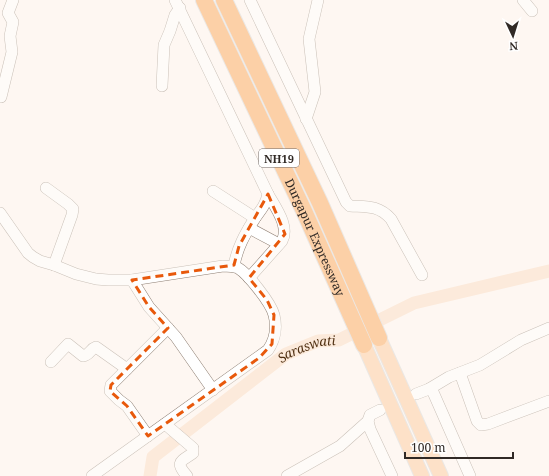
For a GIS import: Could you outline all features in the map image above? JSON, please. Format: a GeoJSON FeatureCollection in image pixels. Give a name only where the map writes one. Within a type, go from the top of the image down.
{"type":"FeatureCollection","features":[{"type":"Feature","properties":{"kind":"highway","name":"Durgapur Expressway"},"geometry":{"type":"LineString","coordinates":[[204,0],[300,204],[364,345]]}},
{"type":"Feature","properties":{"kind":"highway","name":"Durgapur Expressway"},"geometry":{"type":"LineString","coordinates":[[224,0],[320,203],[379,338]]}},
{"type":"Feature","properties":{"kind":"main road","name":"Durgapur Expressway"},"geometry":{"type":"LineString","coordinates":[[379,338],[441,476]]}},
{"type":"Feature","properties":{"kind":"main road","name":"Durgapur Expressway"},"geometry":{"type":"LineString","coordinates":[[364,345],[422,476]]}},
{"type":"Feature","properties":{"kind":"street"},"geometry":{"type":"LineString","coordinates":[[1,97],[12,52],[10,36],[13,22],[8,12],[12,0]]}},
{"type":"Feature","properties":{"kind":"street"},"geometry":{"type":"LineString","coordinates":[[250,0],[346,202],[350,206],[375,208],[386,213],[391,219],[422,275]]}},
{"type":"Feature","properties":{"kind":"street"},"geometry":{"type":"LineString","coordinates":[[306,118],[315,92],[309,39],[318,0]]}},
{"type":"Feature","properties":{"kind":"street"},"geometry":{"type":"LineString","coordinates":[[524,0],[532,11]]}},
{"type":"Feature","properties":{"kind":"street"},"geometry":{"type":"LineString","coordinates":[[162,86],[164,45],[178,4]]}},
{"type":"Feature","properties":{"kind":"street"},"geometry":{"type":"LineString","coordinates":[[178,4],[284,225],[284,237],[249,278]]}},
{"type":"Feature","properties":{"kind":"street"},"geometry":{"type":"LineString","coordinates":[[46,188],[73,209],[54,264]]}},
{"type":"Feature","properties":{"kind":"street"},"geometry":{"type":"LineString","coordinates":[[213,191],[255,218]]}},
{"type":"Feature","properties":{"kind":"street"},"geometry":{"type":"LineString","coordinates":[[234,266],[237,250],[263,207],[268,194]]}},
{"type":"Feature","properties":{"kind":"street"},"geometry":{"type":"LineString","coordinates":[[0,212],[28,253],[40,261],[54,264],[76,274],[96,279],[119,281],[223,266],[234,266],[243,271],[267,300],[272,309],[275,321],[274,338],[272,344],[263,354],[166,426],[148,436],[92,476]]}},
{"type":"Feature","properties":{"kind":"street"},"geometry":{"type":"LineString","coordinates":[[249,228],[279,244]]}},
{"type":"Feature","properties":{"kind":"street"},"geometry":{"type":"LineString","coordinates":[[132,280],[149,307],[184,348],[213,390]]}},
{"type":"Feature","properties":{"kind":"street"},"geometry":{"type":"LineString","coordinates":[[148,436],[128,406],[110,391],[111,385],[168,328]]}},
{"type":"Feature","properties":{"kind":"street"},"geometry":{"type":"LineString","coordinates":[[416,394],[429,389],[449,377],[480,365],[521,340],[549,328]]}},
{"type":"Feature","properties":{"kind":"street"},"geometry":{"type":"LineString","coordinates":[[51,362],[68,344],[83,356],[88,354],[96,347],[127,369]]}},
{"type":"Feature","properties":{"kind":"street"},"geometry":{"type":"LineString","coordinates":[[460,373],[477,421],[481,425],[488,424],[549,401]]}},
{"type":"Feature","properties":{"kind":"street"},"geometry":{"type":"LineString","coordinates":[[429,389],[433,392],[470,476]]}},
{"type":"Feature","properties":{"kind":"street"},"geometry":{"type":"LineString","coordinates":[[287,476],[340,446],[368,421],[370,415],[380,410]]}},
{"type":"Feature","properties":{"kind":"street"},"geometry":{"type":"LineString","coordinates":[[368,421],[370,429],[392,476]]}},
{"type":"Feature","properties":{"kind":"street"},"geometry":{"type":"LineString","coordinates":[[166,426],[194,450],[193,453],[179,464],[187,476]]}},
{"type":"Feature","properties":{"kind":"highlighted area"},"geometry":{"type":"Polygon","coordinates":[[[268,194],[285,234],[249,278],[267,300],[274,315],[272,344],[259,358],[148,436],[127,406],[110,391],[111,385],[168,328],[149,307],[132,280],[234,265],[239,246],[268,194]]]}},
{"type":"Feature","properties":{"kind":"waterway","name":"Saraswati"},"geometry":{"type":"LineString","coordinates":[[150,476],[153,457],[286,354],[318,341],[339,340],[414,303],[549,271]]}}]}
